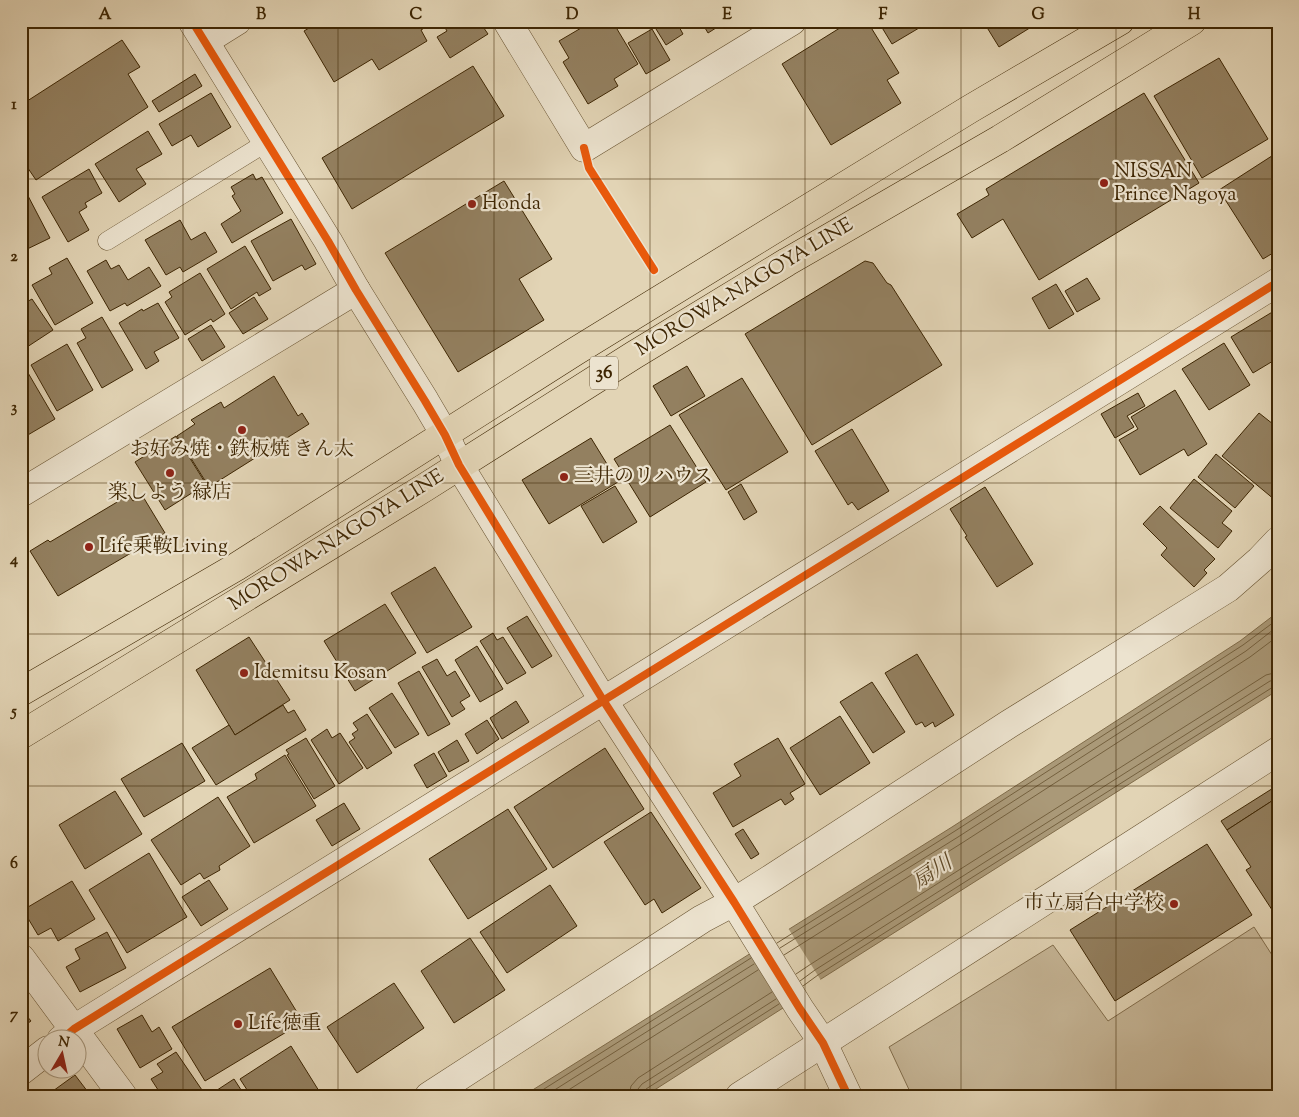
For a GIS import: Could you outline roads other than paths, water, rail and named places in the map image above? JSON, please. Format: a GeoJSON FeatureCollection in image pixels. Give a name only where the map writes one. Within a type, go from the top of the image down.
{"type":"FeatureCollection","features":[{"type":"Feature","properties":{"kind":"main road","name":"MOROWA-NAGOYA LINE"},"geometry":{"type":"LineString","coordinates":[[21,692],[236,566],[576,351],[961,115],[1120,21]]}},
{"type":"Feature","properties":{"kind":"main road","name":"MOROWA-NAGOYA LINE"},"geometry":{"type":"LineString","coordinates":[[21,735],[424,488],[634,354],[787,262],[1000,139],[1192,21]]}},
{"type":"Feature","properties":{"kind":"street"},"geometry":{"type":"LineString","coordinates":[[237,21],[198,31],[328,241],[445,435],[459,465],[603,700],[734,902],[800,1010],[823,1043],[848,1096]]}},
{"type":"Feature","properties":{"kind":"street"},"geometry":{"type":"LineString","coordinates":[[507,21],[584,148],[792,21]]}},
{"type":"Feature","properties":{"kind":"street"},"geometry":{"type":"LineString","coordinates":[[74,1030],[1278,282]]}},
{"type":"Feature","properties":{"kind":"street"},"geometry":{"type":"LineString","coordinates":[[21,493],[356,290]]}},
{"type":"Feature","properties":{"kind":"street"},"geometry":{"type":"LineString","coordinates":[[430,1096],[702,919],[734,902],[1009,724],[1228,588],[1260,560],[1278,541]]}},
{"type":"Feature","properties":{"kind":"street"},"geometry":{"type":"LineString","coordinates":[[740,1096],[1278,752]]}},
{"type":"Feature","properties":{"kind":"street"},"geometry":{"type":"LineString","coordinates":[[21,958],[66,1030]]}},
{"type":"Feature","properties":{"kind":"street"},"geometry":{"type":"LineString","coordinates":[[88,1057],[122,1096]]}},
{"type":"Feature","properties":{"kind":"street"},"geometry":{"type":"LineString","coordinates":[[21,1071],[38,1058]]}},
{"type":"Feature","properties":{"kind":"lane"},"geometry":{"type":"LineString","coordinates":[[107,241],[267,142]]}},
{"type":"Feature","properties":{"kind":"water","name":"扇川"},"geometry":{"type":"Polygon","coordinates":[[[1278,612],[1278,690],[821,979],[783,1008],[645,1096],[523,1096],[952,827],[1240,641],[1278,612]]]}},
{"type":"Feature","properties":{"kind":"place","name":"NISSAN Prince Nagoya"},"geometry":{"type":"Point","coordinates":[1104,183]}},
{"type":"Feature","properties":{"kind":"place","name":"Honda"},"geometry":{"type":"Point","coordinates":[472,204]}},
{"type":"Feature","properties":{"kind":"place","name":"お好み焼・鉄板焼 きん太"},"geometry":{"type":"Point","coordinates":[242,430]}},
{"type":"Feature","properties":{"kind":"place","name":"楽しよう 緑店"},"geometry":{"type":"Point","coordinates":[170,473]}},
{"type":"Feature","properties":{"kind":"place","name":"三井のリハウス"},"geometry":{"type":"Point","coordinates":[564,477]}},
{"type":"Feature","properties":{"kind":"place","name":"Life乗鞍Living"},"geometry":{"type":"Point","coordinates":[89,547]}},
{"type":"Feature","properties":{"kind":"place","name":"Idemitsu Kosan"},"geometry":{"type":"Point","coordinates":[244,673]}},
{"type":"Feature","properties":{"kind":"place","name":"市立扇台中学校"},"geometry":{"type":"Point","coordinates":[1174,904]}},
{"type":"Feature","properties":{"kind":"place","name":"Life徳重"},"geometry":{"type":"Point","coordinates":[238,1024]}}]}
